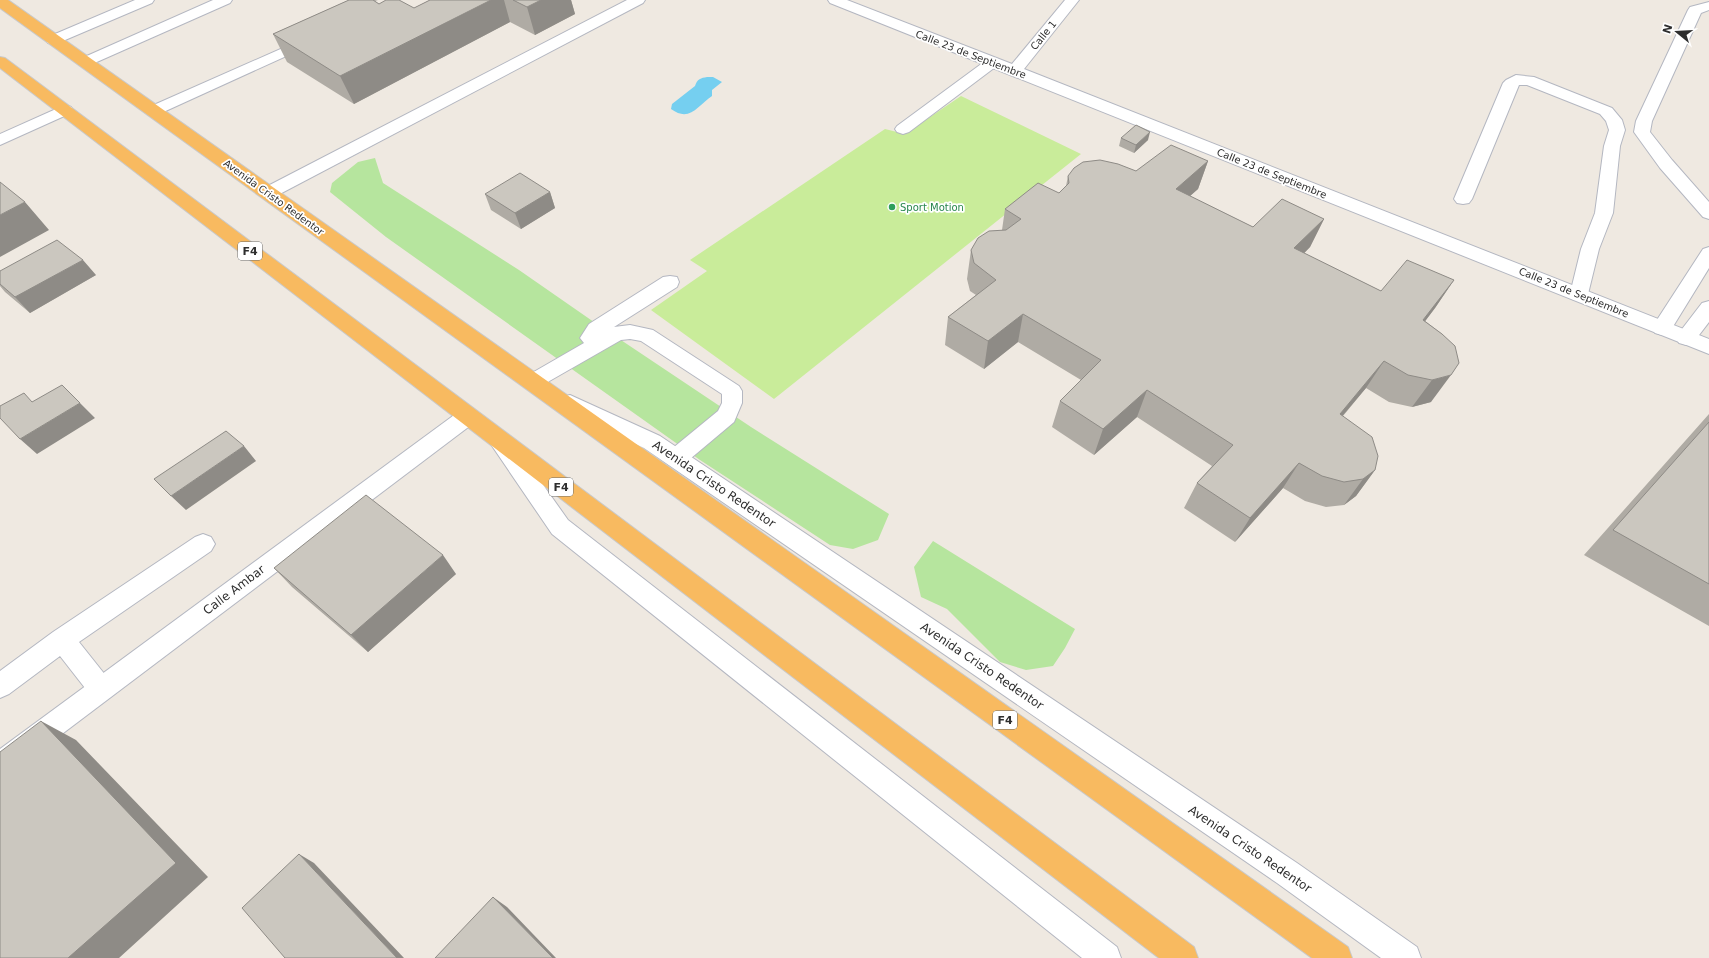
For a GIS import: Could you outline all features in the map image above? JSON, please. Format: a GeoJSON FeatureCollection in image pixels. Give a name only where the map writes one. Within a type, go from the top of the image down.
{"type":"FeatureCollection","features":[{"type":"Feature","properties":{"kind":"highway","name":"Avenida Cristo Redentor"},"geometry":{"type":"LineString","coordinates":[[0,1],[1337,958]]}},
{"type":"Feature","properties":{"kind":"highway","name":"F4"},"geometry":{"type":"LineString","coordinates":[[0,61],[1183,958]]}},
{"type":"Feature","properties":{"kind":"street"},"geometry":{"type":"LineString","coordinates":[[53,40],[147,0]]}},
{"type":"Feature","properties":{"kind":"street"},"geometry":{"type":"LineString","coordinates":[[85,62],[225,0]]}},
{"type":"Feature","properties":{"kind":"street"},"geometry":{"type":"LineString","coordinates":[[268,193],[638,0]]}},
{"type":"Feature","properties":{"kind":"street","name":"Calle 23 de Septiembre"},"geometry":{"type":"LineString","coordinates":[[835,0],[1579,294],[1709,347]]}},
{"type":"Feature","properties":{"kind":"street","name":"Calle 1"},"geometry":{"type":"LineString","coordinates":[[1014,71],[1072,0]]}},
{"type":"Feature","properties":{"kind":"street"},"geometry":{"type":"LineString","coordinates":[[1709,6],[1695,10],[1644,121],[1642,132],[1666,164],[1709,213]]}},
{"type":"Feature","properties":{"kind":"street"},"geometry":{"type":"LineString","coordinates":[[153,111],[325,34]]}},
{"type":"Feature","properties":{"kind":"street"},"geometry":{"type":"LineString","coordinates":[[903,129],[993,62]]}},
{"type":"Feature","properties":{"kind":"street"},"geometry":{"type":"LineString","coordinates":[[1464,199],[1511,83],[1516,80],[1529,80],[1606,111],[1614,120],[1617,130],[1612,146],[1604,213],[1590,249],[1579,294]]}},
{"type":"Feature","properties":{"kind":"street"},"geometry":{"type":"LineString","coordinates":[[0,140],[65,110]]}},
{"type":"Feature","properties":{"kind":"street"},"geometry":{"type":"LineString","coordinates":[[1662,328],[1709,253]]}},
{"type":"Feature","properties":{"kind":"street"},"geometry":{"type":"LineString","coordinates":[[578,356],[596,329],[670,282]]}},
{"type":"Feature","properties":{"kind":"street"},"geometry":{"type":"LineString","coordinates":[[1686,338],[1709,308]]}},
{"type":"Feature","properties":{"kind":"street"},"geometry":{"type":"LineString","coordinates":[[540,388],[578,356],[617,334],[630,332],[646,335],[732,391],[732,403],[727,416],[676,458]]}},
{"type":"Feature","properties":{"kind":"street","name":"Avenida Cristo Redentor"},"geometry":{"type":"LineString","coordinates":[[540,388],[652,442],[1280,869],[1406,958]]}},
{"type":"Feature","properties":{"kind":"street","name":"Calle Ambar"},"geometry":{"type":"LineString","coordinates":[[0,765],[468,416]]}},
{"type":"Feature","properties":{"kind":"street"},"geometry":{"type":"LineString","coordinates":[[499,440],[560,527],[1106,958]]}},
{"type":"Feature","properties":{"kind":"street"},"geometry":{"type":"LineString","coordinates":[[0,686],[62,640],[203,544]]}},
{"type":"Feature","properties":{"kind":"street"},"geometry":{"type":"LineString","coordinates":[[62,640],[101,689]]}},
{"type":"Feature","properties":{"kind":"green space","name":"Sport Motion"},"geometry":{"type":"Polygon","coordinates":[[[961,96],[1081,154],[774,399],[651,310],[707,271],[690,260],[885,129],[905,134],[961,96]]]}},
{"type":"Feature","properties":{"kind":"green space"},"geometry":{"type":"Polygon","coordinates":[[[375,158],[383,183],[519,270],[751,427],[889,514],[878,540],[853,549],[830,545],[700,460],[386,237],[330,192],[332,183],[358,162],[375,158]]]}},
{"type":"Feature","properties":{"kind":"green space"},"geometry":{"type":"Polygon","coordinates":[[[933,541],[1075,629],[1053,666],[1026,670],[1000,662],[947,609],[921,597],[914,567],[933,541]]]}},
{"type":"Feature","properties":{"kind":"water"},"geometry":{"type":"Polygon","coordinates":[[[713,77],[722,82],[712,90],[712,96],[689,113],[678,113],[671,109],[672,104],[695,86],[698,80],[713,77]]]}},
{"type":"Feature","properties":{"kind":"building"},"geometry":{"type":"Polygon","coordinates":[[[349,0],[373,0],[379,4],[386,0],[399,0],[414,8],[430,0],[491,0],[340,76],[273,34],[349,0]]]}},
{"type":"Feature","properties":{"kind":"building"},"geometry":{"type":"Polygon","coordinates":[[[513,0],[541,0],[527,7],[513,0]]]}},
{"type":"Feature","properties":{"kind":"building"},"geometry":{"type":"Polygon","coordinates":[[[1136,125],[1150,132],[1136,145],[1121,138],[1136,125]]]}},
{"type":"Feature","properties":{"kind":"building"},"geometry":{"type":"Polygon","coordinates":[[[1171,145],[1208,161],[1176,189],[1253,227],[1282,199],[1324,219],[1294,248],[1381,291],[1407,260],[1454,280],[1423,320],[1455,346],[1459,363],[1451,375],[1432,380],[1408,375],[1384,361],[1340,414],[1372,437],[1378,456],[1375,470],[1363,479],[1344,482],[1322,476],[1299,463],[1250,518],[1197,483],[1233,445],[1147,390],[1103,429],[1060,401],[1101,360],[1023,314],[988,341],[948,317],[996,280],[974,263],[971,250],[978,238],[989,231],[1006,230],[1021,219],[1005,209],[1038,183],[1059,193],[1069,183],[1068,176],[1074,168],[1083,162],[1100,160],[1118,164],[1136,171],[1171,145]]]}},
{"type":"Feature","properties":{"kind":"building"},"geometry":{"type":"Polygon","coordinates":[[[520,173],[550,192],[515,213],[485,194],[520,173]]]}},
{"type":"Feature","properties":{"kind":"building"},"geometry":{"type":"Polygon","coordinates":[[[0,182],[25,202],[0,215],[0,182]]]}},
{"type":"Feature","properties":{"kind":"building"},"geometry":{"type":"Polygon","coordinates":[[[57,240],[83,260],[15,297],[0,284],[0,271],[57,240]]]}},
{"type":"Feature","properties":{"kind":"building"},"geometry":{"type":"Polygon","coordinates":[[[62,385],[80,403],[20,439],[0,418],[0,406],[24,393],[32,402],[62,385]]]}},
{"type":"Feature","properties":{"kind":"building"},"geometry":{"type":"Polygon","coordinates":[[[1709,422],[1709,584],[1613,530],[1709,422]]]}},
{"type":"Feature","properties":{"kind":"building"},"geometry":{"type":"Polygon","coordinates":[[[226,431],[244,446],[171,496],[154,479],[226,431]]]}},
{"type":"Feature","properties":{"kind":"building"},"geometry":{"type":"Polygon","coordinates":[[[366,495],[443,555],[351,635],[274,568],[366,495]]]}},
{"type":"Feature","properties":{"kind":"building"},"geometry":{"type":"Polygon","coordinates":[[[41,721],[176,863],[68,958],[0,958],[0,752],[41,721]]]}},
{"type":"Feature","properties":{"kind":"building"},"geometry":{"type":"Polygon","coordinates":[[[299,854],[397,958],[285,958],[242,908],[299,854]]]}},
{"type":"Feature","properties":{"kind":"building"},"geometry":{"type":"Polygon","coordinates":[[[493,897],[553,958],[435,958],[493,897]]]}},
{"type":"Feature","properties":{"kind":"place","name":"Sport Motion"},"geometry":{"type":"Point","coordinates":[892,207]}}]}
